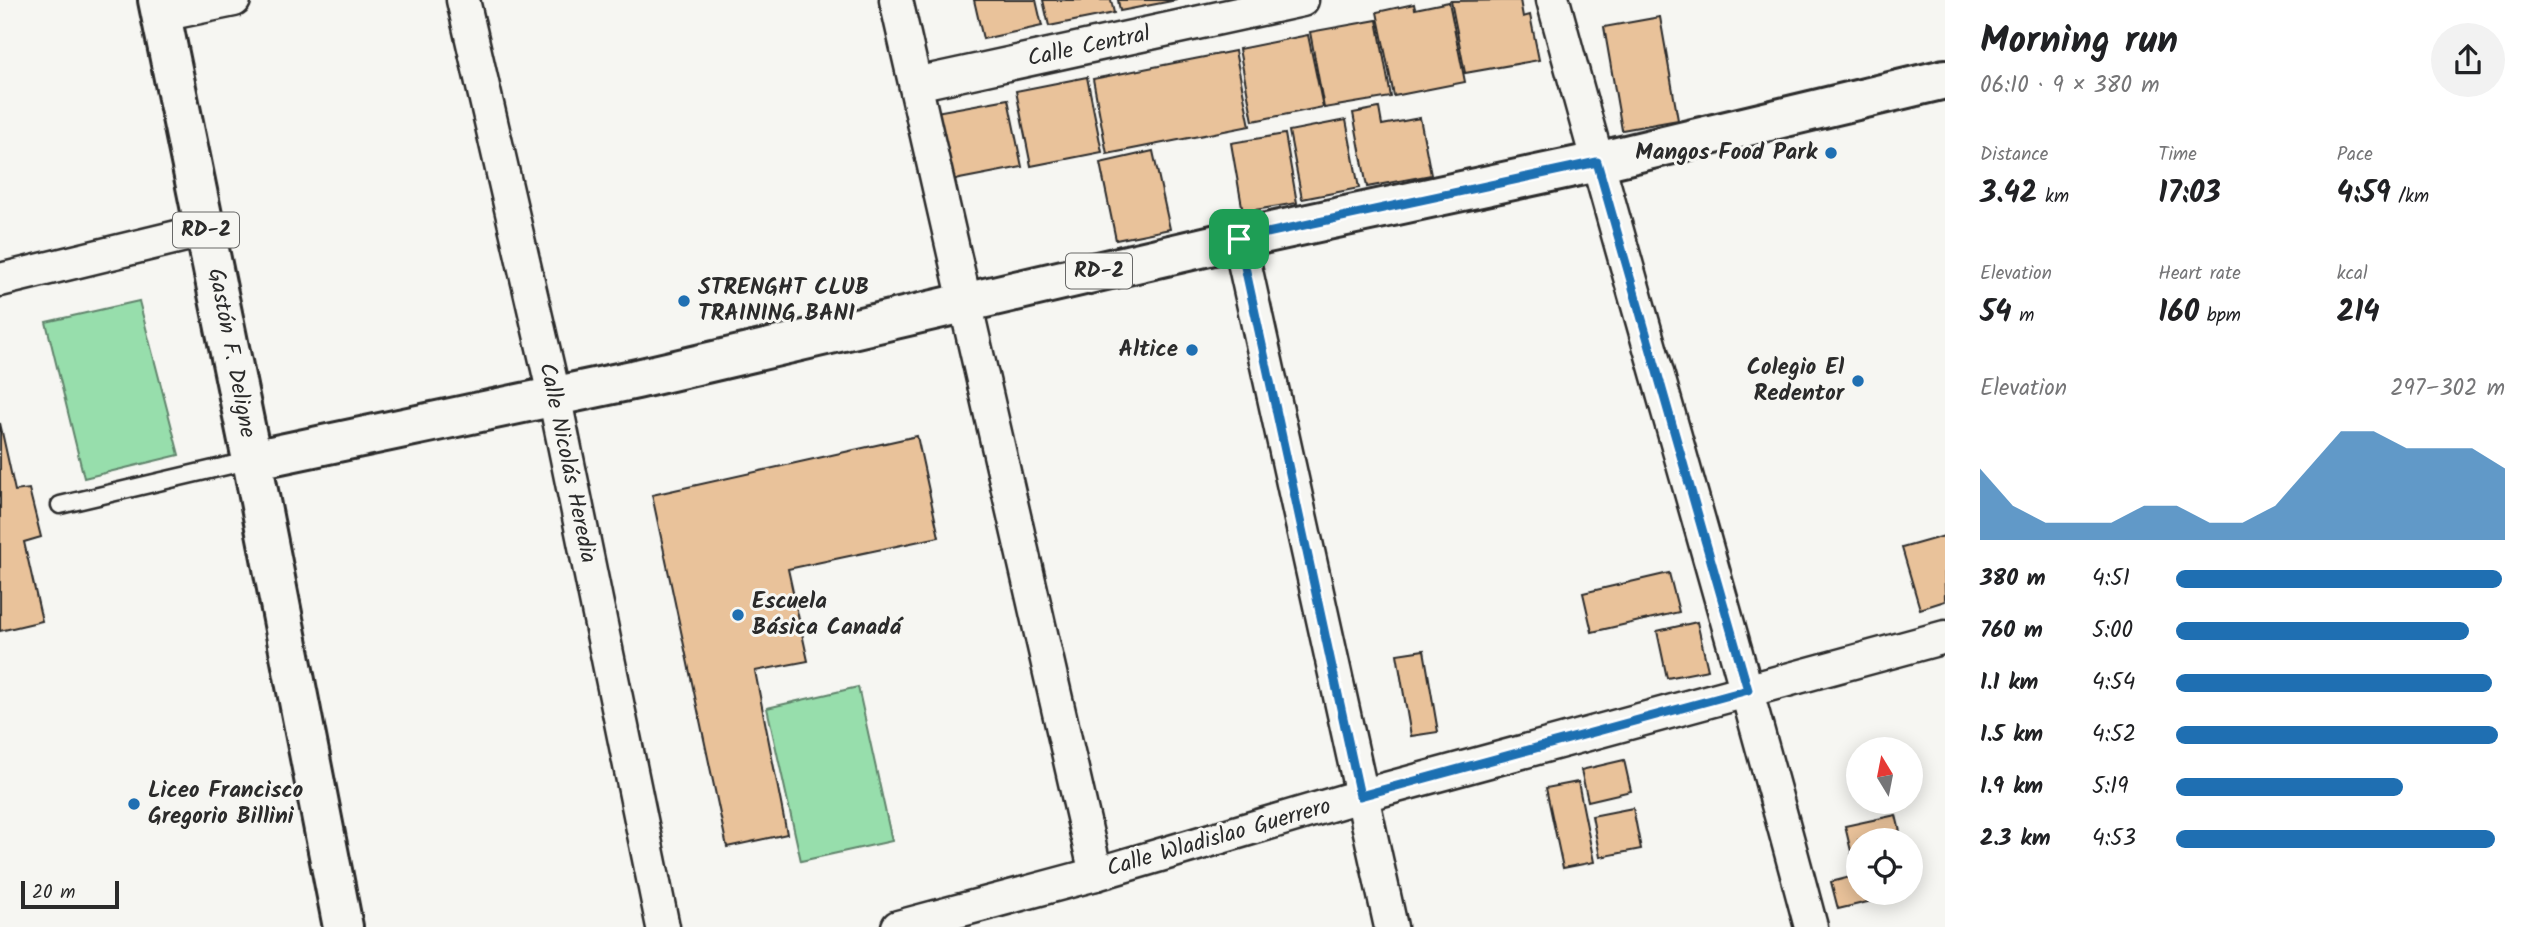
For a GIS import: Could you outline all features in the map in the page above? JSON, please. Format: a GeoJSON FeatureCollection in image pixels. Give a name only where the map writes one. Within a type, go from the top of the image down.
{"type":"FeatureCollection","features":[{"type":"Feature","properties":{"kind":"main road","name":"Gastón F. Deligne"},"geometry":{"type":"LineString","coordinates":[[159,7],[206,230],[343,927]]}},
{"type":"Feature","properties":{"kind":"main road","name":"RD-2"},"geometry":{"type":"LineString","coordinates":[[252,460],[650,376],[1239,239],[1597,162],[1945,79]]}},
{"type":"Feature","properties":{"kind":"street"},"geometry":{"type":"LineString","coordinates":[[159,7],[234,0]]}},
{"type":"Feature","properties":{"kind":"street","name":"Calle Nicolás Heredia"},"geometry":{"type":"LineString","coordinates":[[463,0],[554,396],[663,927]]}},
{"type":"Feature","properties":{"kind":"street"},"geometry":{"type":"LineString","coordinates":[[896,0],[1096,874]]}},
{"type":"Feature","properties":{"kind":"street","name":"Calle Central"},"geometry":{"type":"LineString","coordinates":[[916,84],[1302,0]]}},
{"type":"Feature","properties":{"kind":"street"},"geometry":{"type":"LineString","coordinates":[[1553,0],[1748,690],[1811,927]]}},
{"type":"Feature","properties":{"kind":"street"},"geometry":{"type":"LineString","coordinates":[[0,280],[206,230]]}},
{"type":"Feature","properties":{"kind":"street"},"geometry":{"type":"LineString","coordinates":[[1239,239],[1391,927]]}},
{"type":"Feature","properties":{"kind":"street","name":"Calle Wladislao Guerrero"},"geometry":{"type":"LineString","coordinates":[[898,927],[1096,874],[1360,796],[1945,637]]}},
{"type":"Feature","properties":{"kind":"lane"},"geometry":{"type":"LineString","coordinates":[[60,505],[252,460]]}},
{"type":"Feature","properties":{"kind":"green space"},"geometry":{"type":"Polygon","coordinates":[[[139,301],[179,455],[84,478],[46,322],[139,301]]]}},
{"type":"Feature","properties":{"kind":"green space"},"geometry":{"type":"Polygon","coordinates":[[[858,687],[892,841],[801,861],[767,708],[858,687]]]}},
{"type":"Feature","properties":{"kind":"building"},"geometry":{"type":"Polygon","coordinates":[[[974,0],[1036,0],[1042,26],[983,39],[974,0]]]}},
{"type":"Feature","properties":{"kind":"building"},"geometry":{"type":"Polygon","coordinates":[[[1043,0],[1111,0],[1114,13],[1049,26],[1043,0]]]}},
{"type":"Feature","properties":{"kind":"building"},"geometry":{"type":"Polygon","coordinates":[[[1118,0],[1177,0],[1120,11],[1118,0]]]}},
{"type":"Feature","properties":{"kind":"building"},"geometry":{"type":"Polygon","coordinates":[[[1520,0],[1523,17],[1530,15],[1539,60],[1465,73],[1451,1],[1520,0]]]}},
{"type":"Feature","properties":{"kind":"building"},"geometry":{"type":"Polygon","coordinates":[[[1449,2],[1465,82],[1394,96],[1377,12],[1414,4],[1415,9],[1449,2]]]}},
{"type":"Feature","properties":{"kind":"building"},"geometry":{"type":"Polygon","coordinates":[[[1660,17],[1678,120],[1622,130],[1604,27],[1660,17]]]}},
{"type":"Feature","properties":{"kind":"building"},"geometry":{"type":"Polygon","coordinates":[[[1377,20],[1391,97],[1324,108],[1310,32],[1377,20]]]}},
{"type":"Feature","properties":{"kind":"building"},"geometry":{"type":"Polygon","coordinates":[[[1308,35],[1323,107],[1253,121],[1239,49],[1308,35]]]}},
{"type":"Feature","properties":{"kind":"building"},"geometry":{"type":"Polygon","coordinates":[[[1235,51],[1250,126],[1107,154],[1093,79],[1235,51]]]}},
{"type":"Feature","properties":{"kind":"building"},"geometry":{"type":"Polygon","coordinates":[[[1087,77],[1102,152],[1031,166],[1016,91],[1087,77]]]}},
{"type":"Feature","properties":{"kind":"building"},"geometry":{"type":"Polygon","coordinates":[[[1008,99],[1022,167],[949,181],[936,112],[1008,99]]]}},
{"type":"Feature","properties":{"kind":"building"},"geometry":{"type":"Polygon","coordinates":[[[1379,108],[1382,125],[1420,118],[1431,175],[1367,187],[1353,113],[1379,108]]]}},
{"type":"Feature","properties":{"kind":"building"},"geometry":{"type":"Polygon","coordinates":[[[1346,120],[1359,188],[1302,199],[1289,131],[1346,120]]]}},
{"type":"Feature","properties":{"kind":"building"},"geometry":{"type":"Polygon","coordinates":[[[1285,134],[1297,203],[1243,212],[1231,143],[1285,134]]]}},
{"type":"Feature","properties":{"kind":"building"},"geometry":{"type":"Polygon","coordinates":[[[1153,151],[1170,229],[1116,240],[1100,163],[1153,151]]]}},
{"type":"Feature","properties":{"kind":"building"},"geometry":{"type":"Polygon","coordinates":[[[0,423],[15,491],[29,489],[41,537],[24,542],[42,621],[0,631],[0,423]]]}},
{"type":"Feature","properties":{"kind":"building","name":"Escuela Básica Canadá"},"geometry":{"type":"Polygon","coordinates":[[[917,436],[939,537],[788,569],[808,661],[755,671],[787,834],[727,847],[652,495],[917,436]]]}},
{"type":"Feature","properties":{"kind":"building"},"geometry":{"type":"Polygon","coordinates":[[[1944,536],[1945,601],[1920,609],[1902,548],[1944,536]]]}},
{"type":"Feature","properties":{"kind":"building"},"geometry":{"type":"Polygon","coordinates":[[[1669,573],[1679,612],[1592,632],[1583,593],[1669,573]]]}},
{"type":"Feature","properties":{"kind":"building"},"geometry":{"type":"Polygon","coordinates":[[[1697,622],[1708,670],[1667,678],[1657,631],[1697,622]]]}},
{"type":"Feature","properties":{"kind":"building"},"geometry":{"type":"Polygon","coordinates":[[[1424,650],[1438,732],[1411,736],[1397,654],[1424,650]]]}},
{"type":"Feature","properties":{"kind":"building"},"geometry":{"type":"Polygon","coordinates":[[[1624,760],[1631,791],[1588,801],[1581,770],[1624,760]]]}},
{"type":"Feature","properties":{"kind":"building"},"geometry":{"type":"Polygon","coordinates":[[[1578,782],[1594,862],[1563,868],[1546,788],[1578,782]]]}},
{"type":"Feature","properties":{"kind":"building"},"geometry":{"type":"Polygon","coordinates":[[[1633,808],[1641,849],[1600,857],[1592,816],[1633,808]]]}},
{"type":"Feature","properties":{"kind":"building"},"geometry":{"type":"Polygon","coordinates":[[[1896,815],[1899,828],[1846,828],[1846,830],[1845,826],[1896,815]]]}},
{"type":"Feature","properties":{"kind":"building"},"geometry":{"type":"Polygon","coordinates":[[[1846,878],[1846,905],[1855,905],[1838,909],[1831,882],[1846,878]]]}},
{"type":"Feature","properties":{"kind":"place","name":"Mangos Food Park"},"geometry":{"type":"Point","coordinates":[1831,153]}},
{"type":"Feature","properties":{"kind":"place","name":"STRENGHT CLUB TRAINING BANI"},"geometry":{"type":"Point","coordinates":[684,301]}},
{"type":"Feature","properties":{"kind":"place","name":"Altice"},"geometry":{"type":"Point","coordinates":[1192,350]}},
{"type":"Feature","properties":{"kind":"place","name":"Colegio El Redentor"},"geometry":{"type":"Point","coordinates":[1858,381]}},
{"type":"Feature","properties":{"kind":"place","name":"Escuela Básica Canadá"},"geometry":{"type":"Point","coordinates":[738,615]}},
{"type":"Feature","properties":{"kind":"place","name":"Liceo Francisco Gregorio Billini"},"geometry":{"type":"Point","coordinates":[134,804]}},
{"type":"Feature","properties":{"kind":"route"},"geometry":{"type":"LineString","coordinates":[[1597,162],[1748,690],[1360,796],[1239,239],[1597,162]]}}]}
